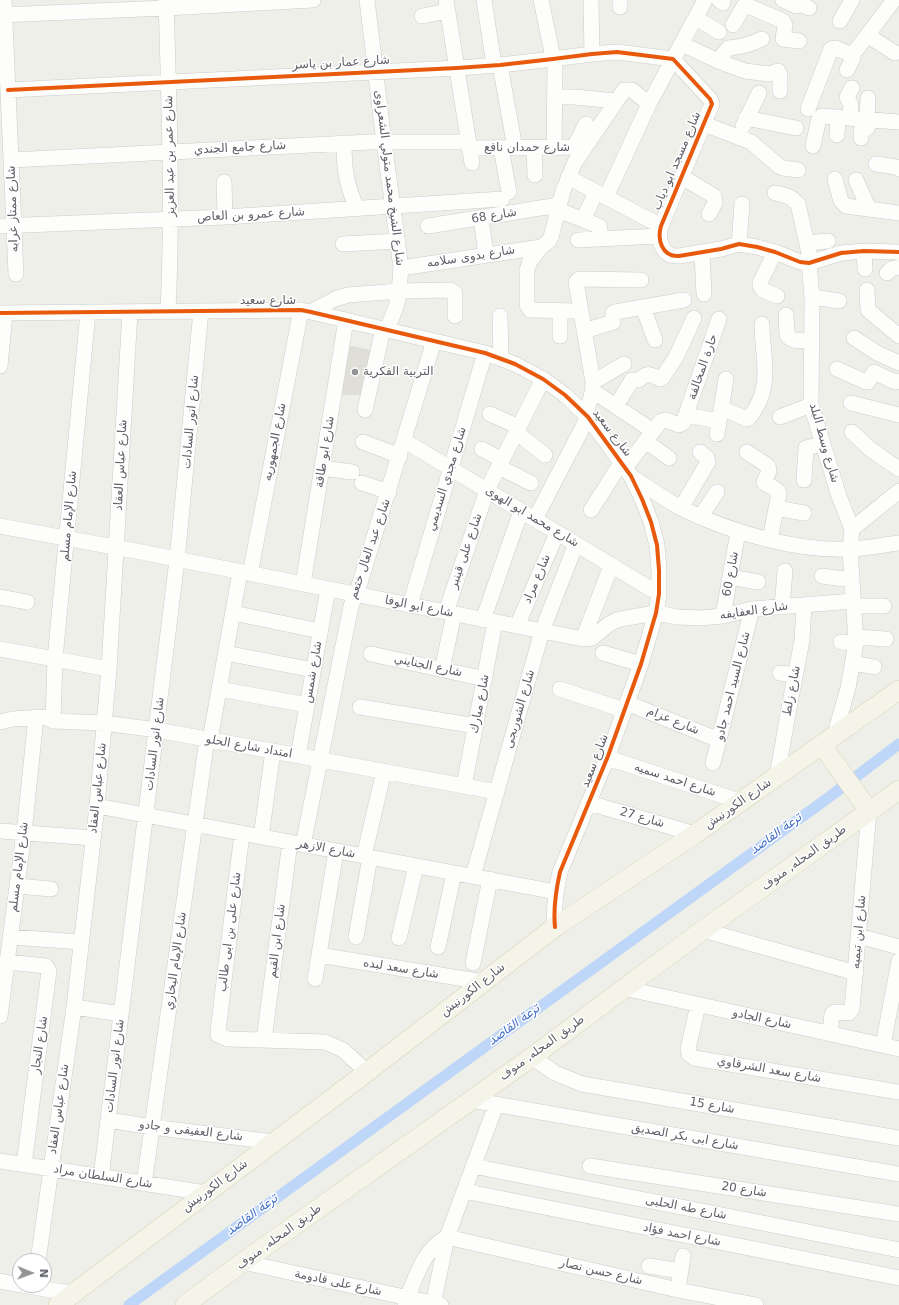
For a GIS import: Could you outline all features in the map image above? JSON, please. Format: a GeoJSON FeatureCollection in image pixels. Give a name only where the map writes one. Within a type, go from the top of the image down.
{"type":"FeatureCollection","features":[{"type":"Feature","properties":{"kind":"main road","name":"شارع الكورنيش"},"geometry":{"type":"LineString","coordinates":[[66,1300],[367,1072],[555,927],[695,834],[777,777],[829,747],[899,690]]}},
{"type":"Feature","properties":{"kind":"main road"},"geometry":{"type":"LineString","coordinates":[[829,747],[866,807]]}},
{"type":"Feature","properties":{"kind":"main road","name":"طريق المحله, منوف"},"geometry":{"type":"LineString","coordinates":[[185,1305],[243,1262],[532,1057],[866,807],[899,790]]}},
{"type":"Feature","properties":{"kind":"street"},"geometry":{"type":"LineString","coordinates":[[3,10],[85,6],[313,0]]}},
{"type":"Feature","properties":{"kind":"street","name":"شارع الشيخ محمد متولي الشعراوى"},"geometry":{"type":"LineString","coordinates":[[365,410],[385,330],[393,318],[399,291],[401,268],[367,0]]}},
{"type":"Feature","properties":{"kind":"street"},"geometry":{"type":"LineString","coordinates":[[484,0],[497,65],[508,148]]}},
{"type":"Feature","properties":{"kind":"street"},"geometry":{"type":"LineString","coordinates":[[541,0],[555,67],[554,147]]}},
{"type":"Feature","properties":{"kind":"street"},"geometry":{"type":"LineString","coordinates":[[591,0],[592,54]]}},
{"type":"Feature","properties":{"kind":"street"},"geometry":{"type":"LineString","coordinates":[[583,220],[601,194],[705,0]]}},
{"type":"Feature","properties":{"kind":"street"},"geometry":{"type":"LineString","coordinates":[[768,15],[774,0]]}},
{"type":"Feature","properties":{"kind":"street"},"geometry":{"type":"LineString","coordinates":[[783,0],[796,6],[800,4],[809,8]]}},
{"type":"Feature","properties":{"kind":"street"},"geometry":{"type":"LineString","coordinates":[[840,21],[852,0]]}},
{"type":"Feature","properties":{"kind":"street"},"geometry":{"type":"LineString","coordinates":[[850,54],[853,54],[894,0]]}},
{"type":"Feature","properties":{"kind":"street","name":"شارع عمر بن عبد العزيز"},"geometry":{"type":"LineString","coordinates":[[166,4],[171,152],[171,219],[168,311]]}},
{"type":"Feature","properties":{"kind":"street"},"geometry":{"type":"LineString","coordinates":[[733,24],[744,5],[783,21],[784,40],[799,41]]}},
{"type":"Feature","properties":{"kind":"street"},"geometry":{"type":"LineString","coordinates":[[422,16],[447,6],[472,163]]}},
{"type":"Feature","properties":{"kind":"street","name":"شارع ممتاز غرابه"},"geometry":{"type":"LineString","coordinates":[[3,10],[8,90],[5,121],[11,160],[7,226],[16,274]]}},
{"type":"Feature","properties":{"kind":"street"},"geometry":{"type":"LineString","coordinates":[[696,18],[719,32]]}},
{"type":"Feature","properties":{"kind":"street"},"geometry":{"type":"LineString","coordinates":[[867,35],[894,52]]}},
{"type":"Feature","properties":{"kind":"street"},"geometry":{"type":"LineString","coordinates":[[718,61],[728,48],[752,44],[762,39]]}},
{"type":"Feature","properties":{"kind":"street"},"geometry":{"type":"LineString","coordinates":[[682,44],[718,61],[745,71],[769,74],[778,71],[780,75],[780,91]]}},
{"type":"Feature","properties":{"kind":"street"},"geometry":{"type":"LineString","coordinates":[[808,108],[808,88],[831,49],[835,48],[850,54],[853,58],[847,70]]}},
{"type":"Feature","properties":{"kind":"street","name":"شارع عمار بن ياسر"},"geometry":{"type":"LineString","coordinates":[[8,90],[457,68],[617,52],[673,60]]}},
{"type":"Feature","properties":{"kind":"street","name":"شارع مسجد ابو دياب"},"geometry":{"type":"LineString","coordinates":[[660,231],[711,106],[711,101],[673,60]]}},
{"type":"Feature","properties":{"kind":"street"},"geometry":{"type":"LineString","coordinates":[[837,135],[851,105],[847,97],[852,88]]}},
{"type":"Feature","properties":{"kind":"street"},"geometry":{"type":"LineString","coordinates":[[579,147],[624,90],[629,89],[649,104]]}},
{"type":"Feature","properties":{"kind":"street"},"geometry":{"type":"LineString","coordinates":[[739,136],[746,118],[759,93]]}},
{"type":"Feature","properties":{"kind":"street"},"geometry":{"type":"LineString","coordinates":[[555,97],[582,97],[616,101]]}},
{"type":"Feature","properties":{"kind":"street"},"geometry":{"type":"LineString","coordinates":[[861,138],[861,131],[866,130],[868,127],[868,98]]}},
{"type":"Feature","properties":{"kind":"street"},"geometry":{"type":"LineString","coordinates":[[813,146],[820,117],[822,116],[899,122]]}},
{"type":"Feature","properties":{"kind":"street"},"geometry":{"type":"LineString","coordinates":[[746,118],[775,118],[796,128]]}},
{"type":"Feature","properties":{"kind":"street"},"geometry":{"type":"LineString","coordinates":[[581,311],[530,310],[526,305],[527,270],[541,247],[551,237],[568,177],[575,162],[586,124]]}},
{"type":"Feature","properties":{"kind":"street"},"geometry":{"type":"LineString","coordinates":[[704,124],[739,136],[774,154],[775,163],[783,168],[798,170]]}},
{"type":"Feature","properties":{"kind":"street","name":"شارع جامع الجندي"},"geometry":{"type":"LineString","coordinates":[[11,160],[344,143],[384,142],[469,145]]}},
{"type":"Feature","properties":{"kind":"street"},"geometry":{"type":"LineString","coordinates":[[344,143],[346,179],[350,194],[357,208]]}},
{"type":"Feature","properties":{"kind":"street","name":"شارع حمدان نافع"},"geometry":{"type":"LineString","coordinates":[[469,145],[508,148],[579,147]]}},
{"type":"Feature","properties":{"kind":"street","name":"شارع عمرو بن العاص"},"geometry":{"type":"LineString","coordinates":[[7,226],[225,217],[393,206],[506,196],[508,148]]}},
{"type":"Feature","properties":{"kind":"street"},"geometry":{"type":"LineString","coordinates":[[534,148],[535,175]]}},
{"type":"Feature","properties":{"kind":"street"},"geometry":{"type":"LineString","coordinates":[[876,164],[896,167],[899,169]]}},
{"type":"Feature","properties":{"kind":"street"},"geometry":{"type":"LineString","coordinates":[[568,177],[601,194],[660,231]]}},
{"type":"Feature","properties":{"kind":"street"},"geometry":{"type":"LineString","coordinates":[[682,177],[714,196],[715,202],[709,214]]}},
{"type":"Feature","properties":{"kind":"street"},"geometry":{"type":"LineString","coordinates":[[835,180],[842,201],[850,208],[899,213]]}},
{"type":"Feature","properties":{"kind":"street"},"geometry":{"type":"LineString","coordinates":[[856,180],[869,210]]}},
{"type":"Feature","properties":{"kind":"street"},"geometry":{"type":"LineString","coordinates":[[224,182],[225,217]]}},
{"type":"Feature","properties":{"kind":"street","name":"شارع وسط البلد"},"geometry":{"type":"LineString","coordinates":[[775,193],[788,195],[798,204],[807,243],[812,296],[811,405],[839,496],[852,529],[850,549],[856,640],[848,688],[829,747]]}},
{"type":"Feature","properties":{"kind":"street"},"geometry":{"type":"LineString","coordinates":[[739,244],[742,204]]}},
{"type":"Feature","properties":{"kind":"street"},"geometry":{"type":"LineString","coordinates":[[559,208],[599,226],[600,239]]}},
{"type":"Feature","properties":{"kind":"street","name":"شارع 68"},"geometry":{"type":"LineString","coordinates":[[428,226],[559,208]]}},
{"type":"Feature","properties":{"kind":"street"},"geometry":{"type":"LineString","coordinates":[[481,218],[486,255]]}},
{"type":"Feature","properties":{"kind":"street"},"geometry":{"type":"LineString","coordinates":[[578,240],[600,239],[660,231]]}},
{"type":"Feature","properties":{"kind":"street"},"geometry":{"type":"LineString","coordinates":[[660,231],[664,251],[674,256],[721,250],[739,244],[757,246],[800,262],[810,263],[835,254],[864,251],[899,252]]}},
{"type":"Feature","properties":{"kind":"street"},"geometry":{"type":"LineString","coordinates":[[343,244],[398,241]]}},
{"type":"Feature","properties":{"kind":"street"},"geometry":{"type":"LineString","coordinates":[[807,243],[828,241]]}},
{"type":"Feature","properties":{"kind":"street","name":"شارع بدوى سلامه"},"geometry":{"type":"LineString","coordinates":[[401,268],[541,247]]}},
{"type":"Feature","properties":{"kind":"street"},"geometry":{"type":"LineString","coordinates":[[864,251],[865,269]]}},
{"type":"Feature","properties":{"kind":"street"},"geometry":{"type":"LineString","coordinates":[[775,252],[760,283],[760,286],[763,290],[777,296]]}},
{"type":"Feature","properties":{"kind":"street"},"geometry":{"type":"LineString","coordinates":[[702,253],[704,294]]}},
{"type":"Feature","properties":{"kind":"street"},"geometry":{"type":"LineString","coordinates":[[535,519],[587,416],[591,403],[593,386],[576,282],[579,279],[641,280]]}},
{"type":"Feature","properties":{"kind":"street"},"geometry":{"type":"LineString","coordinates":[[306,311],[348,295],[399,291],[450,290],[453,291],[455,297],[455,316]]}},
{"type":"Feature","properties":{"kind":"street"},"geometry":{"type":"LineString","coordinates":[[867,290],[868,310],[899,336]]}},
{"type":"Feature","properties":{"kind":"street"},"geometry":{"type":"LineString","coordinates":[[812,296],[839,301]]}},
{"type":"Feature","properties":{"kind":"street"},"geometry":{"type":"LineString","coordinates":[[584,331],[613,322],[614,312],[684,300]]}},
{"type":"Feature","properties":{"kind":"street"},"geometry":{"type":"LineString","coordinates":[[643,307],[655,340]]}},
{"type":"Feature","properties":{"kind":"street","name":"شارع انور السادات"},"geometry":{"type":"LineString","coordinates":[[101,1177],[177,560],[201,311]]}},
{"type":"Feature","properties":{"kind":"street","name":"شارع سعيد"},"geometry":{"type":"LineString","coordinates":[[2,313],[306,311],[485,353],[515,364],[543,379],[565,395],[587,416],[626,469],[651,522],[657,545],[659,594],[656,613],[641,664],[628,684],[626,707],[608,758],[560,872],[556,892],[554,915],[555,927]]}},
{"type":"Feature","properties":{"kind":"street","name":"شارع الجمهوريه"},"geometry":{"type":"LineString","coordinates":[[209,739],[233,613],[245,573],[306,311]]}},
{"type":"Feature","properties":{"kind":"street"},"geometry":{"type":"LineString","coordinates":[[560,311],[560,336]]}},
{"type":"Feature","properties":{"kind":"street","name":"شارع الإمام مسلم"},"geometry":{"type":"LineString","coordinates":[[53,721],[56,659],[88,312]]}},
{"type":"Feature","properties":{"kind":"street","name":"شارع عباس العقاد"},"geometry":{"type":"LineString","coordinates":[[39,1253],[74,1007],[97,806],[109,669],[130,312]]}},
{"type":"Feature","properties":{"kind":"street"},"geometry":{"type":"LineString","coordinates":[[0,366],[2,313]]}},
{"type":"Feature","properties":{"kind":"street"},"geometry":{"type":"LineString","coordinates":[[786,315],[788,337],[792,340],[812,341]]}},
{"type":"Feature","properties":{"kind":"street"},"geometry":{"type":"LineString","coordinates":[[500,316],[501,359]]}},
{"type":"Feature","properties":{"kind":"street"},"geometry":{"type":"LineString","coordinates":[[616,406],[632,380],[639,380],[647,374],[660,379],[662,378],[676,357],[694,318]]}},
{"type":"Feature","properties":{"kind":"street","name":"حارة المخالفة"},"geometry":{"type":"LineString","coordinates":[[591,510],[626,469],[661,421],[663,420],[680,425],[682,424],[715,350],[719,319]]}},
{"type":"Feature","properties":{"kind":"street","name":"شارع ابو طاقة"},"geometry":{"type":"LineString","coordinates":[[303,584],[346,320]]}},
{"type":"Feature","properties":{"kind":"street","name":"حارة المخالفة"},"geometry":{"type":"LineString","coordinates":[[686,415],[719,421],[751,417],[763,392],[765,379],[762,324]]}},
{"type":"Feature","properties":{"kind":"street"},"geometry":{"type":"LineString","coordinates":[[854,338],[877,353],[899,363]]}},
{"type":"Feature","properties":{"kind":"street","name":"شارع عبد العال ختعم"},"geometry":{"type":"LineString","coordinates":[[297,843],[320,760],[351,606],[360,586],[434,341]]}},
{"type":"Feature","properties":{"kind":"street","name":"شارع مجدي السديمي"},"geometry":{"type":"LineString","coordinates":[[410,605],[485,353]]}},
{"type":"Feature","properties":{"kind":"street"},"geometry":{"type":"LineString","coordinates":[[593,386],[624,364]]}},
{"type":"Feature","properties":{"kind":"street"},"geometry":{"type":"LineString","coordinates":[[837,369],[866,382],[868,382],[874,372],[895,382],[899,381]]}},
{"type":"Feature","properties":{"kind":"street"},"geometry":{"type":"LineString","coordinates":[[719,421],[726,378]]}},
{"type":"Feature","properties":{"kind":"street","name":"شارع على قينبر"},"geometry":{"type":"LineString","coordinates":[[442,670],[450,613],[487,490],[543,379]]}},
{"type":"Feature","properties":{"kind":"street"},"geometry":{"type":"LineString","coordinates":[[593,386],[649,436],[669,458]]}},
{"type":"Feature","properties":{"kind":"street"},"geometry":{"type":"LineString","coordinates":[[851,403],[899,415]]}},
{"type":"Feature","properties":{"kind":"street"},"geometry":{"type":"LineString","coordinates":[[780,417],[811,405]]}},
{"type":"Feature","properties":{"kind":"street"},"geometry":{"type":"LineString","coordinates":[[490,414],[518,429],[545,455]]}},
{"type":"Feature","properties":{"kind":"street"},"geometry":{"type":"LineString","coordinates":[[852,432],[870,449],[899,469]]}},
{"type":"Feature","properties":{"kind":"street","name":"شارع محمد ابو الهوى"},"geometry":{"type":"LineString","coordinates":[[405,440],[659,594]]}},
{"type":"Feature","properties":{"kind":"street"},"geometry":{"type":"LineString","coordinates":[[363,442],[400,456]]}},
{"type":"Feature","properties":{"kind":"street"},"geometry":{"type":"LineString","coordinates":[[804,480],[806,448],[822,444]]}},
{"type":"Feature","properties":{"kind":"street"},"geometry":{"type":"LineString","coordinates":[[482,449],[500,463],[531,483]]}},
{"type":"Feature","properties":{"kind":"street"},"geometry":{"type":"LineString","coordinates":[[747,452],[769,467],[769,471],[764,482],[778,491],[770,540]]}},
{"type":"Feature","properties":{"kind":"street"},"geometry":{"type":"LineString","coordinates":[[681,508],[710,460]]}},
{"type":"Feature","properties":{"kind":"street"},"geometry":{"type":"LineString","coordinates":[[322,468],[357,478],[389,492]]}},
{"type":"Feature","properties":{"kind":"street"},"geometry":{"type":"LineString","coordinates":[[626,469],[681,508],[738,532],[770,540],[816,547],[850,549],[899,543]]}},
{"type":"Feature","properties":{"kind":"street"},"geometry":{"type":"LineString","coordinates":[[700,517],[717,492]]}},
{"type":"Feature","properties":{"kind":"street"},"geometry":{"type":"LineString","coordinates":[[852,529],[899,492]]}},
{"type":"Feature","properties":{"kind":"street"},"geometry":{"type":"LineString","coordinates":[[776,508],[804,513]]}},
{"type":"Feature","properties":{"kind":"street","name":"شارع مبارك"},"geometry":{"type":"LineString","coordinates":[[464,786],[485,679],[489,621],[521,511]]}},
{"type":"Feature","properties":{"kind":"street","name":"شارع ابو الوفا"},"geometry":{"type":"LineString","coordinates":[[0,526],[583,639]]}},
{"type":"Feature","properties":{"kind":"street","name":"شارع 60"},"geometry":{"type":"LineString","coordinates":[[723,616],[738,532]]}},
{"type":"Feature","properties":{"kind":"street","name":"شارع مراد"},"geometry":{"type":"LineString","coordinates":[[517,626],[557,533]]}},
{"type":"Feature","properties":{"kind":"street","name":"شارع الشوربجى"},"geometry":{"type":"LineString","coordinates":[[473,876],[542,631],[576,544]]}},
{"type":"Feature","properties":{"kind":"street"},"geometry":{"type":"LineString","coordinates":[[611,566],[583,639],[592,638],[609,624],[617,620],[656,613]]}},
{"type":"Feature","properties":{"kind":"street"},"geometry":{"type":"LineString","coordinates":[[782,607],[785,571]]}},
{"type":"Feature","properties":{"kind":"street"},"geometry":{"type":"LineString","coordinates":[[822,576],[852,580]]}},
{"type":"Feature","properties":{"kind":"street"},"geometry":{"type":"LineString","coordinates":[[730,577],[758,582]]}},
{"type":"Feature","properties":{"kind":"street","name":"شارع شمس"},"geometry":{"type":"LineString","coordinates":[[298,756],[328,589]]}},
{"type":"Feature","properties":{"kind":"street"},"geometry":{"type":"LineString","coordinates":[[0,597],[27,602]]}},
{"type":"Feature","properties":{"kind":"street","name":"شارع العفايفه"},"geometry":{"type":"LineString","coordinates":[[656,613],[678,617],[700,618],[723,616],[752,610],[804,605],[853,603],[884,606]]}},
{"type":"Feature","properties":{"kind":"street","name":"شارع زلط"},"geometry":{"type":"LineString","coordinates":[[777,777],[786,719],[802,640],[804,605]]}},
{"type":"Feature","properties":{"kind":"street","name":"شارع السيد احمد جادو"},"geometry":{"type":"LineString","coordinates":[[713,763],[752,610]]}},
{"type":"Feature","properties":{"kind":"street"},"geometry":{"type":"LineString","coordinates":[[233,613],[320,631]]}},
{"type":"Feature","properties":{"kind":"street"},"geometry":{"type":"LineString","coordinates":[[840,642],[886,639]]}},
{"type":"Feature","properties":{"kind":"street"},"geometry":{"type":"LineString","coordinates":[[0,649],[109,669]]}},
{"type":"Feature","properties":{"kind":"street"},"geometry":{"type":"LineString","coordinates":[[226,653],[313,670]]}},
{"type":"Feature","properties":{"kind":"street"},"geometry":{"type":"LineString","coordinates":[[603,653],[641,664]]}},
{"type":"Feature","properties":{"kind":"street","name":"شارع الجنايني"},"geometry":{"type":"LineString","coordinates":[[371,654],[485,679]]}},
{"type":"Feature","properties":{"kind":"street"},"geometry":{"type":"LineString","coordinates":[[853,663],[874,667]]}},
{"type":"Feature","properties":{"kind":"street"},"geometry":{"type":"LineString","coordinates":[[780,673],[795,675]]}},
{"type":"Feature","properties":{"kind":"street"},"geometry":{"type":"LineString","coordinates":[[219,689],[307,705]]}},
{"type":"Feature","properties":{"kind":"street","name":"شارع عزام"},"geometry":{"type":"LineString","coordinates":[[560,689],[626,707],[719,740]]}},
{"type":"Feature","properties":{"kind":"street"},"geometry":{"type":"LineString","coordinates":[[360,707],[476,726]]}},
{"type":"Feature","properties":{"kind":"street","name":"شارع الإمام مسلم"},"geometry":{"type":"LineString","coordinates":[[0,1016],[24,833],[36,717]]}},
{"type":"Feature","properties":{"kind":"street","name":"امتداد شارع الحلو"},"geometry":{"type":"LineString","coordinates":[[0,722],[44,717],[53,721],[104,723],[157,730],[497,792]]}},
{"type":"Feature","properties":{"kind":"street","name":"شارع الإمام البخاري"},"geometry":{"type":"LineString","coordinates":[[144,1184],[195,825],[209,739]]}},
{"type":"Feature","properties":{"kind":"street"},"geometry":{"type":"LineString","coordinates":[[261,837],[273,752]]}},
{"type":"Feature","properties":{"kind":"street","name":"شارع احمد سميه"},"geometry":{"type":"LineString","coordinates":[[608,758],[742,802]]}},
{"type":"Feature","properties":{"kind":"street"},"geometry":{"type":"LineString","coordinates":[[356,937],[367,857],[384,772]]}},
{"type":"Feature","properties":{"kind":"street","name":"شارع 27"},"geometry":{"type":"LineString","coordinates":[[589,803],[695,834]]}},
{"type":"Feature","properties":{"kind":"street","name":"شارع الازهر"},"geometry":{"type":"LineString","coordinates":[[97,806],[556,892]]}},
{"type":"Feature","properties":{"kind":"street","name":"شارع ابن تيميه"},"geometry":{"type":"LineString","coordinates":[[830,1034],[832,1014],[835,1012],[849,1013],[852,1011],[856,973],[866,807]]}},
{"type":"Feature","properties":{"kind":"street"},"geometry":{"type":"LineString","coordinates":[[0,830],[93,838]]}},
{"type":"Feature","properties":{"kind":"street","name":"شارع على بن ابى طالب"},"geometry":{"type":"LineString","coordinates":[[242,833],[218,1035],[224,1038],[264,1040]]}},
{"type":"Feature","properties":{"kind":"street","name":"شارع ابن القيم"},"geometry":{"type":"LineString","coordinates":[[264,1040],[297,843]]}},
{"type":"Feature","properties":{"kind":"street"},"geometry":{"type":"LineString","coordinates":[[315,979],[336,851]]}},
{"type":"Feature","properties":{"kind":"street"},"geometry":{"type":"LineString","coordinates":[[399,938],[416,866]]}},
{"type":"Feature","properties":{"kind":"street"},"geometry":{"type":"LineString","coordinates":[[438,947],[454,873]]}},
{"type":"Feature","properties":{"kind":"street"},"geometry":{"type":"LineString","coordinates":[[473,963],[490,879]]}},
{"type":"Feature","properties":{"kind":"street"},"geometry":{"type":"LineString","coordinates":[[17,886],[51,889]]}},
{"type":"Feature","properties":{"kind":"street"},"geometry":{"type":"LineString","coordinates":[[703,930],[856,973]]}},
{"type":"Feature","properties":{"kind":"street"},"geometry":{"type":"LineString","coordinates":[[858,936],[899,947]]}},
{"type":"Feature","properties":{"kind":"street"},"geometry":{"type":"LineString","coordinates":[[10,937],[81,942]]}},
{"type":"Feature","properties":{"kind":"street","name":"شارع سعد لبده"},"geometry":{"type":"LineString","coordinates":[[319,955],[483,982]]}},
{"type":"Feature","properties":{"kind":"street"},"geometry":{"type":"LineString","coordinates":[[883,1046],[899,961]]}},
{"type":"Feature","properties":{"kind":"street","name":"شارع النجار"},"geometry":{"type":"LineString","coordinates":[[7,962],[46,966],[50,970],[24,1165]]}},
{"type":"Feature","properties":{"kind":"street","name":"شارع الجادو"},"geometry":{"type":"LineString","coordinates":[[624,988],[899,1049]]}},
{"type":"Feature","properties":{"kind":"street","name":"شارع سعد الشرقاوي"},"geometry":{"type":"LineString","coordinates":[[698,1005],[688,1048],[689,1054],[694,1058],[899,1092]]}},
{"type":"Feature","properties":{"kind":"street"},"geometry":{"type":"LineString","coordinates":[[74,1007],[121,1014]]}},
{"type":"Feature","properties":{"kind":"street"},"geometry":{"type":"LineString","coordinates":[[264,1040],[325,1042],[343,1050],[367,1072]]}},
{"type":"Feature","properties":{"kind":"street","name":"شارع 15"},"geometry":{"type":"LineString","coordinates":[[532,1057],[555,1073],[582,1084],[899,1138]]}},
{"type":"Feature","properties":{"kind":"street","name":"شارع ابى بكر الصديق"},"geometry":{"type":"LineString","coordinates":[[471,1100],[899,1174]]}},
{"type":"Feature","properties":{"kind":"street"},"geometry":{"type":"LineString","coordinates":[[436,1304],[446,1237],[496,1105]]}},
{"type":"Feature","properties":{"kind":"street","name":"شارع العفيفى و جادو"},"geometry":{"type":"LineString","coordinates":[[108,1120],[274,1142]]}},
{"type":"Feature","properties":{"kind":"street","name":"شارع السلطان مراد"},"geometry":{"type":"LineString","coordinates":[[0,1161],[206,1193]]}},
{"type":"Feature","properties":{"kind":"street","name":"شارع طه الحلبى"},"geometry":{"type":"LineString","coordinates":[[473,1166],[899,1250]]}},
{"type":"Feature","properties":{"kind":"street","name":"شارع 20"},"geometry":{"type":"LineString","coordinates":[[590,1166],[899,1214]]}},
{"type":"Feature","properties":{"kind":"street","name":"شارع احمد فؤاد"},"geometry":{"type":"LineString","coordinates":[[464,1191],[899,1278]]}},
{"type":"Feature","properties":{"kind":"street"},"geometry":{"type":"LineString","coordinates":[[406,1302],[430,1248],[446,1237]]}},
{"type":"Feature","properties":{"kind":"street","name":"شارع حسن نصار"},"geometry":{"type":"LineString","coordinates":[[446,1237],[678,1290],[703,1300],[756,1305]]}},
{"type":"Feature","properties":{"kind":"street"},"geometry":{"type":"LineString","coordinates":[[678,1290],[683,1256]]}},
{"type":"Feature","properties":{"kind":"street","name":"شارع على قادومة"},"geometry":{"type":"LineString","coordinates":[[243,1262],[406,1302],[436,1304]]}},
{"type":"Feature","properties":{"kind":"street"},"geometry":{"type":"LineString","coordinates":[[649,1266],[681,1271]]}},
{"type":"Feature","properties":{"kind":"street"},"geometry":{"type":"LineString","coordinates":[[0,1281],[12,1283]]}},
{"type":"Feature","properties":{"kind":"street"},"geometry":{"type":"LineString","coordinates":[[48,1293],[66,1300]]}},
{"type":"Feature","properties":{"kind":"shaded area","name":"التربية الفكرية"},"geometry":{"type":"Polygon","coordinates":[[[347,345],[371,350],[363,395],[338,395],[347,345]]]}},
{"type":"Feature","properties":{"kind":"waterway","name":"ترعة القاصد"},"geometry":{"type":"LineString","coordinates":[[129,1305],[832,795],[899,744]]}},
{"type":"Feature","properties":{"kind":"cycle path"},"geometry":{"type":"LineString","coordinates":[[8,90],[457,68],[500,65],[617,52],[673,59],[710,99],[712,104],[661,226],[660,242],[668,254],[679,256],[721,249],[739,244],[757,247],[775,252],[800,262],[809,263],[841,253],[864,251],[899,252]]}},
{"type":"Feature","properties":{"kind":"cycle path"},"geometry":{"type":"LineString","coordinates":[[0,313],[301,310],[485,353],[515,364],[543,379],[565,395],[588,417],[631,476],[642,499],[651,522],[657,545],[659,594],[656,613],[641,664],[608,756],[560,872],[555,899],[555,927]]}},
{"type":"Feature","properties":{"kind":"place","name":"التربية الفكرية"},"geometry":{"type":"Point","coordinates":[355,372]}}]}
